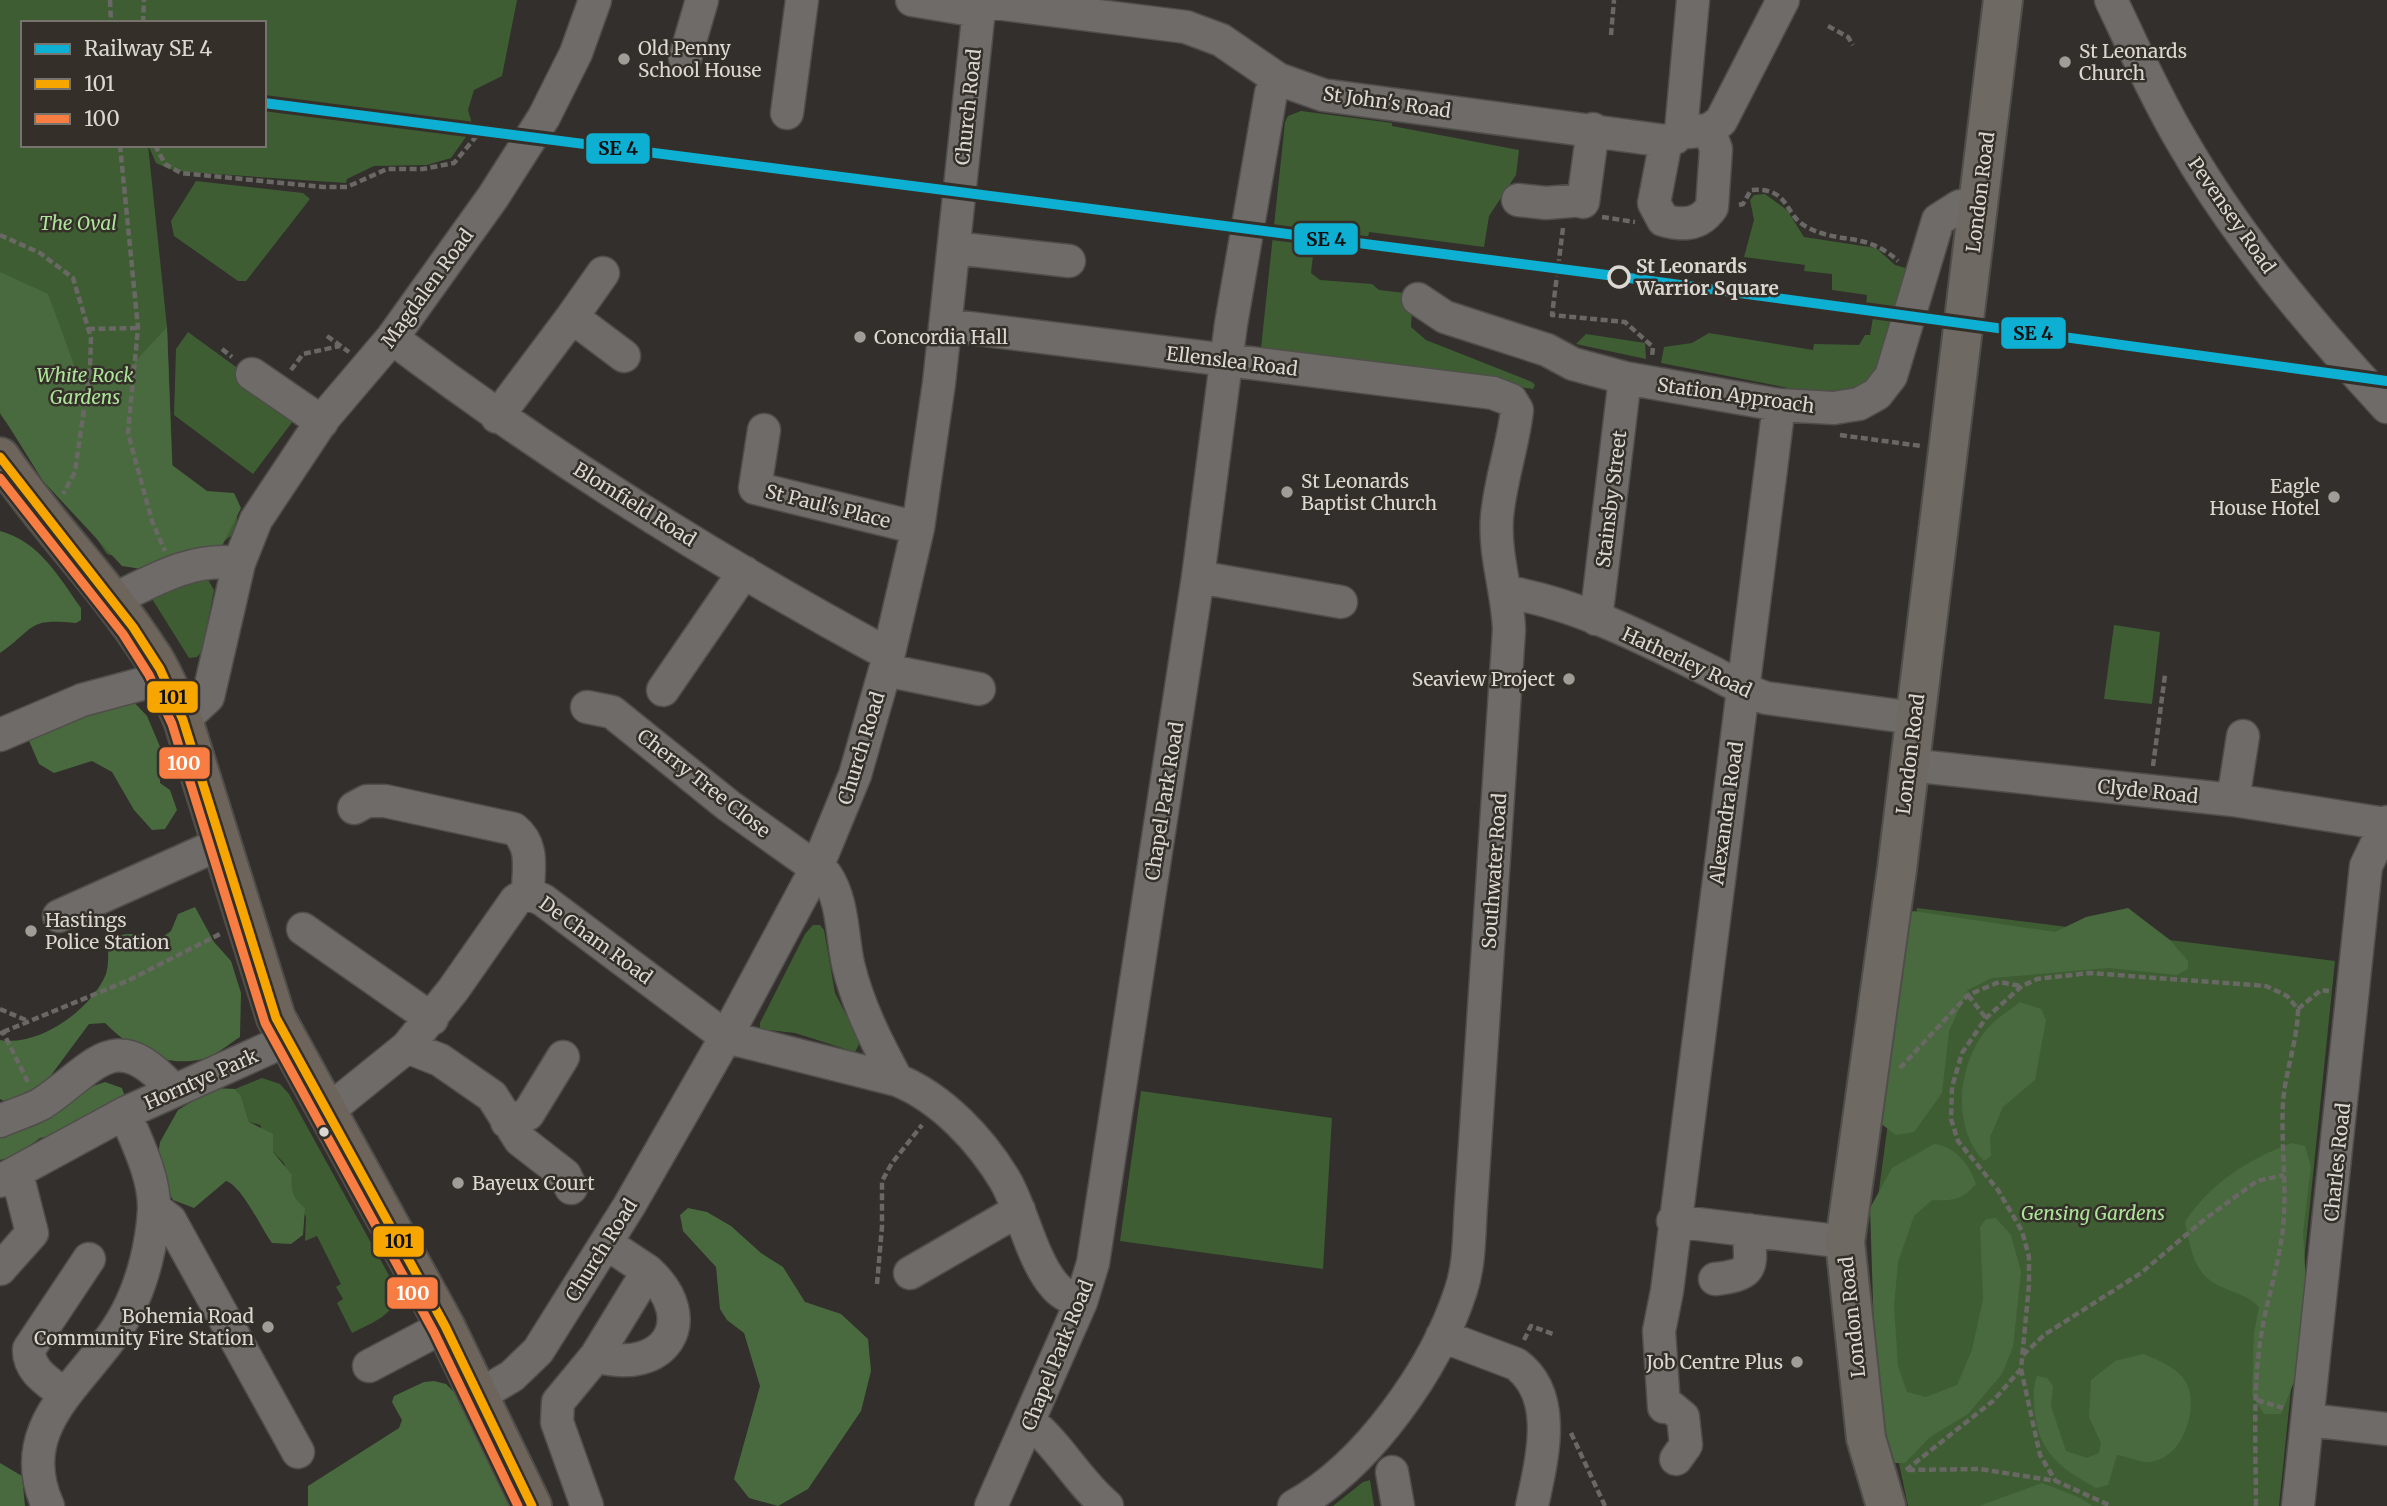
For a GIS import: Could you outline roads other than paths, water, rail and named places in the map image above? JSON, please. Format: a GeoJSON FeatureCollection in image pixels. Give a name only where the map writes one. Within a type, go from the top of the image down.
{"type":"FeatureCollection","features":[{"type":"Feature","properties":{"kind":"highway"},"geometry":{"type":"LineString","coordinates":[[4,471],[50,519],[113,600],[151,654],[164,678],[183,720],[276,1018],[329,1110],[445,1326],[532,1506]]}},
{"type":"Feature","properties":{"kind":"main road","name":"London Road"},"geometry":{"type":"LineString","coordinates":[[1891,1485],[1867,1438],[1844,1241],[1869,1081],[2003,0]]}},
{"type":"Feature","properties":{"kind":"street","name":"Magdalen Road"},"geometry":{"type":"LineString","coordinates":[[183,720],[208,697],[239,563],[256,520],[321,422],[392,338],[493,197],[544,117],[576,53],[595,0]]}},
{"type":"Feature","properties":{"kind":"street"},"geometry":{"type":"LineString","coordinates":[[685,58],[702,0]]}},
{"type":"Feature","properties":{"kind":"street"},"geometry":{"type":"LineString","coordinates":[[787,113],[802,0]]}},
{"type":"Feature","properties":{"kind":"street","name":"St John's Road"},"geometry":{"type":"LineString","coordinates":[[912,0],[979,4],[1186,27],[1221,40],[1278,79],[1323,95],[1593,129],[1685,134]]}},
{"type":"Feature","properties":{"kind":"street"},"geometry":{"type":"LineString","coordinates":[[1685,134],[1716,149],[1712,207],[1699,221],[1687,224],[1663,220],[1657,213],[1654,189],[1685,134],[1693,0]]}},
{"type":"Feature","properties":{"kind":"street"},"geometry":{"type":"LineString","coordinates":[[1685,134],[1721,121],[1783,0]]}},
{"type":"Feature","properties":{"kind":"street","name":"Pevensey Road"},"geometry":{"type":"LineString","coordinates":[[2111,0],[2180,138],[2225,208],[2311,321],[2387,407]]}},
{"type":"Feature","properties":{"kind":"street","name":"Church Road"},"geometry":{"type":"LineString","coordinates":[[480,1395],[512,1376],[538,1351],[606,1243],[726,1037],[817,867],[855,775],[887,662],[918,528],[954,248],[979,4]]}},
{"type":"Feature","properties":{"kind":"street","name":"Chapel Park Road"},"geometry":{"type":"LineString","coordinates":[[991,1506],[1081,1303],[1093,1263],[1198,578],[1226,361],[1271,93],[1278,79]]}},
{"type":"Feature","properties":{"kind":"street"},"geometry":{"type":"LineString","coordinates":[[1518,200],[1581,211],[1593,129]]}},
{"type":"Feature","properties":{"kind":"street","name":"Station Approach"},"geometry":{"type":"LineString","coordinates":[[1418,299],[1445,317],[1547,350],[1573,364],[1625,379],[1779,405],[1834,408],[1859,404],[1877,394],[1891,376],[1938,220],[1961,206],[1979,206]]}},
{"type":"Feature","properties":{"kind":"street"},"geometry":{"type":"LineString","coordinates":[[954,248],[1069,261]]}},
{"type":"Feature","properties":{"kind":"street"},"geometry":{"type":"LineString","coordinates":[[498,417],[603,273]]}},
{"type":"Feature","properties":{"kind":"street"},"geometry":{"type":"LineString","coordinates":[[572,317],[624,356]]}},
{"type":"Feature","properties":{"kind":"street","name":"Ellenslea Road"},"geometry":{"type":"LineString","coordinates":[[945,325],[1493,393],[1503,395],[1515,405]]}},
{"type":"Feature","properties":{"kind":"street","name":"Blomfield Road"},"geometry":{"type":"LineString","coordinates":[[392,338],[498,417],[887,662],[979,690]]}},
{"type":"Feature","properties":{"kind":"street","name":"Stainsby Street"},"geometry":{"type":"LineString","coordinates":[[1596,619],[1625,379]]}},
{"type":"Feature","properties":{"kind":"street"},"geometry":{"type":"LineString","coordinates":[[264,382],[321,422]]}},
{"type":"Feature","properties":{"kind":"street","name":"Southwater Road"},"geometry":{"type":"LineString","coordinates":[[1442,1336],[1462,1288],[1466,1266],[1510,631],[1507,592],[1497,546],[1497,516],[1514,440],[1517,410],[1515,405]]}},
{"type":"Feature","properties":{"kind":"street","name":"Alexandra Road"},"geometry":{"type":"LineString","coordinates":[[1676,1459],[1686,1445],[1683,1417],[1671,1407],[1664,1408],[1658,1331],[1667,1291],[1673,1221],[1744,691],[1779,405]]}},
{"type":"Feature","properties":{"kind":"street","name":"St Paul's Place"},"geometry":{"type":"LineString","coordinates":[[764,430],[755,488],[918,528]]}},
{"type":"Feature","properties":{"kind":"street"},"geometry":{"type":"LineString","coordinates":[[113,600],[173,571],[216,560],[239,563]]}},
{"type":"Feature","properties":{"kind":"street"},"geometry":{"type":"LineString","coordinates":[[663,690],[744,572]]}},
{"type":"Feature","properties":{"kind":"street"},"geometry":{"type":"LineString","coordinates":[[1198,578],[1341,602]]}},
{"type":"Feature","properties":{"kind":"street","name":"Hatherley Road"},"geometry":{"type":"LineString","coordinates":[[1507,592],[1559,603],[1714,673],[1744,691],[1766,698],[1914,718]]}},
{"type":"Feature","properties":{"kind":"street"},"geometry":{"type":"LineString","coordinates":[[0,735],[82,700],[164,678]]}},
{"type":"Feature","properties":{"kind":"street","name":"Cherry Tree Close"},"geometry":{"type":"LineString","coordinates":[[587,707],[612,712],[729,806],[817,867]]}},
{"type":"Feature","properties":{"kind":"street"},"geometry":{"type":"LineString","coordinates":[[2233,800],[2243,736]]}},
{"type":"Feature","properties":{"kind":"street","name":"Clyde Road"},"geometry":{"type":"LineString","coordinates":[[1909,765],[2233,800],[2387,823]]}},
{"type":"Feature","properties":{"kind":"street"},"geometry":{"type":"LineString","coordinates":[[354,808],[367,801],[385,801],[514,829],[525,838],[529,849],[528,893]]}},
{"type":"Feature","properties":{"kind":"street","name":"Charles Road"},"geometry":{"type":"LineString","coordinates":[[2298,1506],[2366,866],[2387,823]]}},
{"type":"Feature","properties":{"kind":"street"},"geometry":{"type":"LineString","coordinates":[[59,916],[222,843]]}},
{"type":"Feature","properties":{"kind":"street"},"geometry":{"type":"LineString","coordinates":[[817,867],[834,887],[848,965],[859,1002],[897,1080]]}},
{"type":"Feature","properties":{"kind":"street","name":"De Cham Road"},"geometry":{"type":"LineString","coordinates":[[329,1110],[407,1047],[432,1020],[516,900],[528,893],[543,900],[726,1037],[897,1080],[938,1105],[979,1143],[1006,1182],[1048,1276],[1065,1295],[1081,1303]]}},
{"type":"Feature","properties":{"kind":"street"},"geometry":{"type":"LineString","coordinates":[[303,929],[432,1020]]}},
{"type":"Feature","properties":{"kind":"street","name":"Horntye Park"},"geometry":{"type":"LineString","coordinates":[[48,1506],[41,1490],[38,1451],[47,1424],[64,1394],[127,1313],[145,1266],[154,1208],[144,1160],[125,1113],[287,1040]]}},
{"type":"Feature","properties":{"kind":"street"},"geometry":{"type":"LineString","coordinates":[[407,1047],[440,1060],[492,1096],[524,1145],[565,1175],[571,1188]]}},
{"type":"Feature","properties":{"kind":"street"},"geometry":{"type":"LineString","coordinates":[[0,1121],[40,1105],[86,1067],[111,1057],[126,1055],[155,1070],[173,1090]]}},
{"type":"Feature","properties":{"kind":"street"},"geometry":{"type":"LineString","coordinates":[[507,1122],[528,1114],[563,1057]]}},
{"type":"Feature","properties":{"kind":"street"},"geometry":{"type":"LineString","coordinates":[[0,1269],[32,1233],[8,1177],[125,1113]]}},
{"type":"Feature","properties":{"kind":"street"},"geometry":{"type":"LineString","coordinates":[[154,1208],[170,1220],[298,1452]]}},
{"type":"Feature","properties":{"kind":"street"},"geometry":{"type":"LineString","coordinates":[[910,1273],[1019,1210]]}},
{"type":"Feature","properties":{"kind":"street"},"geometry":{"type":"LineString","coordinates":[[1673,1221],[1844,1241]]}},
{"type":"Feature","properties":{"kind":"street"},"geometry":{"type":"LineString","coordinates":[[1715,1279],[1741,1276],[1748,1271],[1751,1264],[1749,1230]]}},
{"type":"Feature","properties":{"kind":"street"},"geometry":{"type":"LineString","coordinates":[[596,1356],[626,1362],[644,1359],[659,1352],[674,1331],[674,1317],[661,1286],[648,1271],[606,1243]]}},
{"type":"Feature","properties":{"kind":"street"},"geometry":{"type":"LineString","coordinates":[[64,1394],[37,1373],[28,1359],[29,1349],[89,1259]]}},
{"type":"Feature","properties":{"kind":"street"},"geometry":{"type":"LineString","coordinates":[[587,1506],[557,1422],[558,1402],[596,1356],[648,1271]]}},
{"type":"Feature","properties":{"kind":"street"},"geometry":{"type":"LineString","coordinates":[[369,1366],[445,1326]]}},
{"type":"Feature","properties":{"kind":"street"},"geometry":{"type":"LineString","coordinates":[[1294,1506],[1330,1481],[1397,1411],[1442,1336],[1516,1364],[1526,1371],[1546,1421],[1532,1506]]}},
{"type":"Feature","properties":{"kind":"street"},"geometry":{"type":"LineString","coordinates":[[2309,1420],[2387,1429]]}},
{"type":"Feature","properties":{"kind":"street"},"geometry":{"type":"LineString","coordinates":[[1030,1422],[1049,1437],[1085,1484],[1107,1506]]}},
{"type":"Feature","properties":{"kind":"street"},"geometry":{"type":"LineString","coordinates":[[1392,1472],[1398,1506]]}},
{"type":"Feature","properties":{"kind":"place","name":"Old Penny School House"},"geometry":{"type":"Point","coordinates":[624,59]}},
{"type":"Feature","properties":{"kind":"place","name":"St Leonards Church"},"geometry":{"type":"Point","coordinates":[2065,62]}},
{"type":"Feature","properties":{"kind":"place","name":"St Leonards Warrior Square"},"geometry":{"type":"Point","coordinates":[1619,277]}},
{"type":"Feature","properties":{"kind":"place","name":"Concordia Hall"},"geometry":{"type":"Point","coordinates":[860,337]}},
{"type":"Feature","properties":{"kind":"place","name":"St Leonards Baptist Church"},"geometry":{"type":"Point","coordinates":[1287,492]}},
{"type":"Feature","properties":{"kind":"place","name":"Eagle House Hotel"},"geometry":{"type":"Point","coordinates":[2334,497]}},
{"type":"Feature","properties":{"kind":"place","name":"Seaview Project"},"geometry":{"type":"Point","coordinates":[1569,679]}},
{"type":"Feature","properties":{"kind":"place","name":"Hastings Police Station"},"geometry":{"type":"Point","coordinates":[31,931]}},
{"type":"Feature","properties":{"kind":"place","name":"Bayeux Court"},"geometry":{"type":"Point","coordinates":[458,1183]}},
{"type":"Feature","properties":{"kind":"place","name":"Bohemia Road Community Fire Station"},"geometry":{"type":"Point","coordinates":[268,1327]}},
{"type":"Feature","properties":{"kind":"place","name":"Job Centre Plus"},"geometry":{"type":"Point","coordinates":[1797,1362]}},
{"type":"Feature","properties":{"kind":"park label","name":"The Oval"},"geometry":{"type":"Point","coordinates":[78,223]}},
{"type":"Feature","properties":{"kind":"park label","name":"White Rock Gardens"},"geometry":{"type":"Point","coordinates":[85,386]}},
{"type":"Feature","properties":{"kind":"park label","name":"Gensing Gardens"},"geometry":{"type":"Point","coordinates":[2093,1213]}}]}
